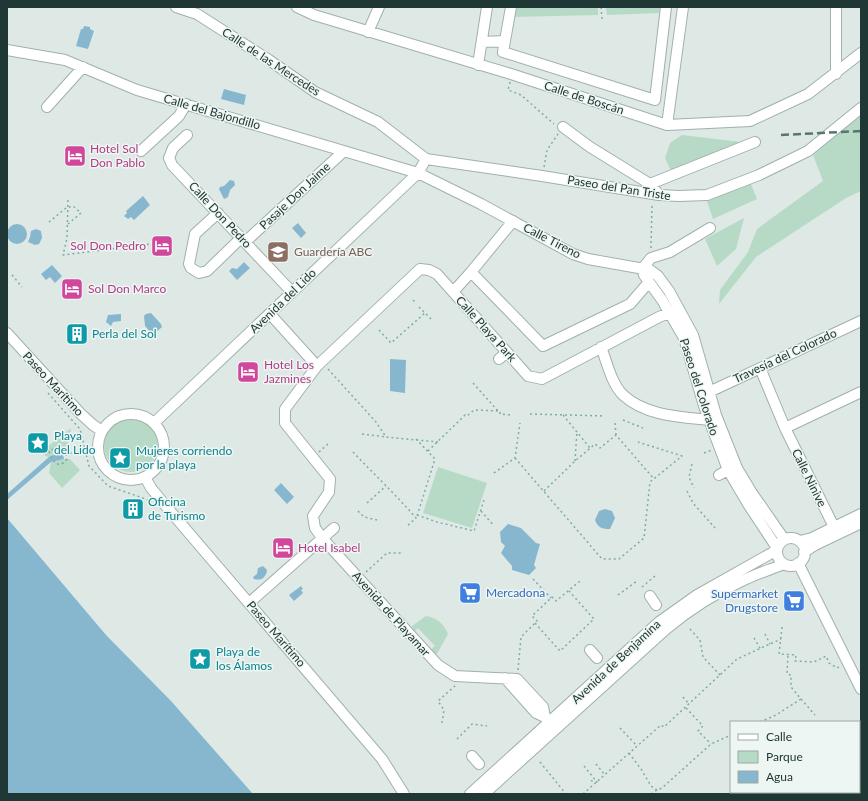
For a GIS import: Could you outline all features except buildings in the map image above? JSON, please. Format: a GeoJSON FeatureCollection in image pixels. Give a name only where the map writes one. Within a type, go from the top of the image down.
{"type":"FeatureCollection","features":[{"type":"Feature","properties":{"kind":"street","name":"Calle de las Mercedes"},"geometry":{"type":"LineString","coordinates":[[176,7],[197,14],[269,60],[315,92],[378,122],[426,158]]}},
{"type":"Feature","properties":{"kind":"street","name":"Calle de Boscán"},"geometry":{"type":"LineString","coordinates":[[297,7],[314,15],[511,74],[667,125],[750,120],[808,94],[836,74],[861,53]]}},
{"type":"Feature","properties":{"kind":"street"},"geometry":{"type":"LineString","coordinates":[[368,32],[379,7]]}},
{"type":"Feature","properties":{"kind":"street"},"geometry":{"type":"LineString","coordinates":[[478,65],[487,7]]}},
{"type":"Feature","properties":{"kind":"street"},"geometry":{"type":"LineString","coordinates":[[510,7],[503,52],[655,100],[666,7]]}},
{"type":"Feature","properties":{"kind":"street"},"geometry":{"type":"LineString","coordinates":[[667,125],[683,7]]}},
{"type":"Feature","properties":{"kind":"street"},"geometry":{"type":"LineString","coordinates":[[836,7],[836,74]]}},
{"type":"Feature","properties":{"kind":"street"},"geometry":{"type":"LineString","coordinates":[[482,42],[505,41]]}},
{"type":"Feature","properties":{"kind":"street","name":"Calle del Bajondillo"},"geometry":{"type":"LineString","coordinates":[[7,50],[65,60],[138,90],[418,173]]}},
{"type":"Feature","properties":{"kind":"street"},"geometry":{"type":"LineString","coordinates":[[47,107],[83,67]]}},
{"type":"Feature","properties":{"kind":"street"},"geometry":{"type":"LineString","coordinates":[[656,94],[671,95]]}},
{"type":"Feature","properties":{"kind":"street"},"geometry":{"type":"LineString","coordinates":[[141,151],[179,116],[186,104]]}},
{"type":"Feature","properties":{"kind":"street","name":"Paseo del Pan Triste"},"geometry":{"type":"LineString","coordinates":[[426,158],[654,191],[679,196],[707,195],[759,175],[808,151],[861,108]]}},
{"type":"Feature","properties":{"kind":"street"},"geometry":{"type":"LineString","coordinates":[[563,127],[654,191],[755,142]]}},
{"type":"Feature","properties":{"kind":"street","name":"Calle Don Pedro"},"geometry":{"type":"LineString","coordinates":[[187,135],[173,148],[169,158],[172,165],[292,292]]}},
{"type":"Feature","properties":{"kind":"street","name":"Pasaje Don Jaime"},"geometry":{"type":"LineString","coordinates":[[218,213],[195,234],[189,264],[190,268],[199,273],[206,271],[243,240],[344,151]]}},
{"type":"Feature","properties":{"kind":"street","name":"Avenida del Lido"},"geometry":{"type":"LineString","coordinates":[[154,424],[418,173],[426,158]]}},
{"type":"Feature","properties":{"kind":"street","name":"Calle Tireno"},"geometry":{"type":"LineString","coordinates":[[418,173],[513,221],[573,254],[588,259],[642,269]]}},
{"type":"Feature","properties":{"kind":"street"},"geometry":{"type":"LineString","coordinates":[[453,292],[513,221]]}},
{"type":"Feature","properties":{"kind":"street"},"geometry":{"type":"LineString","coordinates":[[642,269],[651,258],[670,252],[710,228]]}},
{"type":"Feature","properties":{"kind":"street","name":"Paseo del Colorado"},"geometry":{"type":"LineString","coordinates":[[642,269],[684,338],[724,472],[748,504],[777,549]]}},
{"type":"Feature","properties":{"kind":"street","name":"Paseo del Colorado"},"geometry":{"type":"LineString","coordinates":[[642,269],[650,270],[658,276],[679,309],[693,335],[723,435],[737,468],[752,493],[784,539]]}},
{"type":"Feature","properties":{"kind":"street","name":"Calle Playa Park"},"geometry":{"type":"LineString","coordinates":[[317,366],[420,270],[429,270],[437,274],[437,279],[453,292],[528,376],[542,379],[659,317],[679,309]]}},
{"type":"Feature","properties":{"kind":"street"},"geometry":{"type":"LineString","coordinates":[[471,272],[543,346],[630,304],[649,282]]}},
{"type":"Feature","properties":{"kind":"street"},"geometry":{"type":"LineString","coordinates":[[270,314],[317,366]]}},
{"type":"Feature","properties":{"kind":"street","name":"Travesía del Colorado"},"geometry":{"type":"LineString","coordinates":[[709,392],[861,321]]}},
{"type":"Feature","properties":{"kind":"street","name":"Paseo Marítimo"},"geometry":{"type":"LineString","coordinates":[[7,333],[81,414],[102,431]]}},
{"type":"Feature","properties":{"kind":"street"},"geometry":{"type":"LineString","coordinates":[[601,347],[613,379],[623,394],[649,413],[708,420]]}},
{"type":"Feature","properties":{"kind":"street"},"geometry":{"type":"LineString","coordinates":[[499,359],[507,352]]}},
{"type":"Feature","properties":{"kind":"street","name":"Avenida de Playamar"},"geometry":{"type":"LineString","coordinates":[[317,366],[285,409],[285,423],[330,479],[329,492],[313,516],[314,528],[438,665],[455,676],[517,679]]}},
{"type":"Feature","properties":{"kind":"street","name":"Calle Ninive"},"geometry":{"type":"LineString","coordinates":[[760,368],[785,428],[834,527]]}},
{"type":"Feature","properties":{"kind":"street"},"geometry":{"type":"LineString","coordinates":[[785,428],[861,392]]}},
{"type":"Feature","properties":{"kind":"street"},"geometry":{"type":"LineString","coordinates":[[127,414],[139,415],[154,424],[162,436],[164,444],[164,453],[157,468],[145,477],[136,480],[126,480],[112,475],[100,460],[98,450],[102,431],[115,418],[127,414]]}},
{"type":"Feature","properties":{"kind":"street","name":"Paseo Marítimo"},"geometry":{"type":"LineString","coordinates":[[145,477],[151,488],[165,505],[382,759],[404,794]]}},
{"type":"Feature","properties":{"kind":"street"},"geometry":{"type":"LineString","coordinates":[[800,541],[803,546],[803,558],[798,563],[791,565],[784,564],[779,558],[777,549],[779,544],[784,539],[792,538],[800,541],[812,538],[861,514]]}},
{"type":"Feature","properties":{"kind":"street"},"geometry":{"type":"LineString","coordinates":[[804,552],[815,545],[861,523]]}},
{"type":"Feature","properties":{"kind":"street"},"geometry":{"type":"LineString","coordinates":[[250,603],[334,528]]}},
{"type":"Feature","properties":{"kind":"street","name":"Avenida de Benjamina"},"geometry":{"type":"LineString","coordinates":[[470,794],[543,715],[665,617],[697,594],[777,549]]}},
{"type":"Feature","properties":{"kind":"street"},"geometry":{"type":"LineString","coordinates":[[798,563],[861,689]]}},
{"type":"Feature","properties":{"kind":"street","name":"Avenida de Benjamina"},"geometry":{"type":"LineString","coordinates":[[484,794],[659,634],[682,616],[701,602],[725,589],[784,564]]}},
{"type":"Feature","properties":{"kind":"street"},"geometry":{"type":"LineString","coordinates":[[650,596],[656,605]]}},
{"type":"Feature","properties":{"kind":"street"},"geometry":{"type":"LineString","coordinates":[[505,678],[543,715]]}},
{"type":"Feature","properties":{"kind":"street"},"geometry":{"type":"LineString","coordinates":[[517,679],[543,715]]}},
{"type":"Feature","properties":{"kind":"path"},"geometry":{"type":"LineString","coordinates":[[601,7],[602,19]]}},
{"type":"Feature","properties":{"kind":"path"},"geometry":{"type":"LineString","coordinates":[[511,74],[508,90],[521,95],[545,115],[552,123],[563,127],[547,150],[542,176]]}},
{"type":"Feature","properties":{"kind":"path"},"geometry":{"type":"LineString","coordinates":[[651,258],[654,191]]}},
{"type":"Feature","properties":{"kind":"path"},"geometry":{"type":"LineString","coordinates":[[68,200],[67,238],[63,255],[151,244]]}},
{"type":"Feature","properties":{"kind":"path"},"geometry":{"type":"LineString","coordinates":[[49,222],[68,206],[73,206],[81,212],[68,224]]}},
{"type":"Feature","properties":{"kind":"path"},"geometry":{"type":"LineString","coordinates":[[12,275],[22,287]]}},
{"type":"Feature","properties":{"kind":"path"},"geometry":{"type":"LineString","coordinates":[[419,306],[432,320]]}},
{"type":"Feature","properties":{"kind":"path"},"geometry":{"type":"LineString","coordinates":[[379,330],[391,343],[425,312]]}},
{"type":"Feature","properties":{"kind":"path"},"geometry":{"type":"LineString","coordinates":[[332,374],[376,422],[386,437]]}},
{"type":"Feature","properties":{"kind":"path"},"geometry":{"type":"LineString","coordinates":[[473,383],[498,411],[500,411],[500,414],[511,415]]}},
{"type":"Feature","properties":{"kind":"path"},"geometry":{"type":"LineString","coordinates":[[48,394],[80,429],[89,466],[108,486],[146,499],[152,505]]}},
{"type":"Feature","properties":{"kind":"path"},"geometry":{"type":"LineString","coordinates":[[428,451],[465,415],[467,416],[474,410],[498,411]]}},
{"type":"Feature","properties":{"kind":"path"},"geometry":{"type":"LineString","coordinates":[[530,414],[606,416]]}},
{"type":"Feature","properties":{"kind":"path"},"geometry":{"type":"LineString","coordinates":[[563,415],[590,448]]}},
{"type":"Feature","properties":{"kind":"path"},"geometry":{"type":"LineString","coordinates":[[623,420],[643,428]]}},
{"type":"Feature","properties":{"kind":"path"},"geometry":{"type":"LineString","coordinates":[[494,473],[515,458],[520,423]]}},
{"type":"Feature","properties":{"kind":"path"},"geometry":{"type":"LineString","coordinates":[[615,423],[616,435],[654,479]]}},
{"type":"Feature","properties":{"kind":"path"},"geometry":{"type":"LineString","coordinates":[[575,461],[577,431]]}},
{"type":"Feature","properties":{"kind":"path"},"geometry":{"type":"LineString","coordinates":[[362,434],[438,442]]}},
{"type":"Feature","properties":{"kind":"path"},"geometry":{"type":"LineString","coordinates":[[544,491],[595,444],[600,448],[616,435]]}},
{"type":"Feature","properties":{"kind":"path"},"geometry":{"type":"LineString","coordinates":[[406,527],[416,518],[434,459],[416,440]]}},
{"type":"Feature","properties":{"kind":"path"},"geometry":{"type":"LineString","coordinates":[[515,458],[602,559],[620,559],[644,538],[650,482],[682,456],[638,442]]}},
{"type":"Feature","properties":{"kind":"path"},"geometry":{"type":"LineString","coordinates":[[320,451],[328,444]]}},
{"type":"Feature","properties":{"kind":"path"},"geometry":{"type":"LineString","coordinates":[[66,454],[67,459],[65,462],[61,464],[55,463],[49,450],[54,448],[63,451],[66,454],[78,452]]}},
{"type":"Feature","properties":{"kind":"path"},"geometry":{"type":"LineString","coordinates":[[704,453],[713,449]]}},
{"type":"Feature","properties":{"kind":"path"},"geometry":{"type":"LineString","coordinates":[[353,452],[386,486],[393,491],[416,518]]}},
{"type":"Feature","properties":{"kind":"path"},"geometry":{"type":"LineString","coordinates":[[692,464],[689,477],[694,488]]}},
{"type":"Feature","properties":{"kind":"path"},"geometry":{"type":"LineString","coordinates":[[367,503],[386,486]]}},
{"type":"Feature","properties":{"kind":"path"},"geometry":{"type":"LineString","coordinates":[[687,491],[693,502],[715,528]]}},
{"type":"Feature","properties":{"kind":"path"},"geometry":{"type":"LineString","coordinates":[[417,515],[437,522],[474,531],[484,500]]}},
{"type":"Feature","properties":{"kind":"path"},"geometry":{"type":"LineString","coordinates":[[358,511],[364,517],[377,520]]}},
{"type":"Feature","properties":{"kind":"path"},"geometry":{"type":"LineString","coordinates":[[481,511],[494,526]]}},
{"type":"Feature","properties":{"kind":"path"},"geometry":{"type":"LineString","coordinates":[[370,569],[387,553],[403,553]]}},
{"type":"Feature","properties":{"kind":"path"},"geometry":{"type":"LineString","coordinates":[[642,587],[655,576]]}},
{"type":"Feature","properties":{"kind":"path"},"geometry":{"type":"LineString","coordinates":[[532,579],[556,601],[580,581]]}},
{"type":"Feature","properties":{"kind":"path"},"geometry":{"type":"LineString","coordinates":[[618,595],[637,581]]}},
{"type":"Feature","properties":{"kind":"path"},"geometry":{"type":"LineString","coordinates":[[551,598],[532,616],[537,621],[535,623],[560,651],[594,619],[568,590]]}},
{"type":"Feature","properties":{"kind":"path"},"geometry":{"type":"LineString","coordinates":[[517,679],[520,637],[535,623]]}},
{"type":"Feature","properties":{"kind":"path"},"geometry":{"type":"LineString","coordinates":[[782,627],[779,654],[796,655],[795,661],[814,662],[826,656],[829,663],[837,668],[848,663]]}},
{"type":"Feature","properties":{"kind":"path"},"geometry":{"type":"LineString","coordinates":[[690,629],[700,640],[703,657],[720,675]]}},
{"type":"Feature","properties":{"kind":"path"},"geometry":{"type":"LineString","coordinates":[[765,634],[770,644]]}},
{"type":"Feature","properties":{"kind":"path"},"geometry":{"type":"LineString","coordinates":[[754,638],[760,648]]}},
{"type":"Feature","properties":{"kind":"path"},"geometry":{"type":"LineString","coordinates":[[583,794],[661,725],[664,727],[737,659],[781,639]]}},
{"type":"Feature","properties":{"kind":"path"},"geometry":{"type":"LineString","coordinates":[[788,655],[787,674],[791,675],[791,687],[815,715]]}},
{"type":"Feature","properties":{"kind":"path"},"geometry":{"type":"LineString","coordinates":[[442,723],[444,711],[438,701],[457,683]]}},
{"type":"Feature","properties":{"kind":"path"},"geometry":{"type":"LineString","coordinates":[[683,697],[689,704]]}},
{"type":"Feature","properties":{"kind":"path"},"geometry":{"type":"LineString","coordinates":[[762,721],[776,715],[801,699]]}},
{"type":"Feature","properties":{"kind":"path"},"geometry":{"type":"LineString","coordinates":[[686,707],[703,726],[698,731],[711,744]]}},
{"type":"Feature","properties":{"kind":"path"},"geometry":{"type":"LineString","coordinates":[[457,739],[472,724],[487,726]]}},
{"type":"Feature","properties":{"kind":"path"},"geometry":{"type":"LineString","coordinates":[[620,728],[637,746]]}},
{"type":"Feature","properties":{"kind":"path"},"geometry":{"type":"LineString","coordinates":[[651,794],[662,788],[711,744],[730,735]]}},
{"type":"Feature","properties":{"kind":"path"},"geometry":{"type":"LineString","coordinates":[[629,753],[651,786],[656,790]]}},
{"type":"Feature","properties":{"kind":"path"},"geometry":{"type":"LineString","coordinates":[[540,762],[566,794]]}},
{"type":"Feature","properties":{"kind":"path"},"geometry":{"type":"LineString","coordinates":[[596,764],[605,775]]}},
{"type":"Feature","properties":{"kind":"path"},"geometry":{"type":"LineString","coordinates":[[584,766],[597,782]]}},
{"type":"Feature","properties":{"kind":"path"},"geometry":{"type":"LineString","coordinates":[[588,780],[597,782]]}},
{"type":"Feature","properties":{"kind":"green space"},"geometry":{"type":"Polygon","coordinates":[[[514,7],[598,7],[598,15],[512,17],[514,7]]]}},
{"type":"Feature","properties":{"kind":"green space"},"geometry":{"type":"Polygon","coordinates":[[[606,7],[660,7],[659,13],[607,15],[606,7]]]}},
{"type":"Feature","properties":{"kind":"green space"},"geometry":{"type":"Polygon","coordinates":[[[861,114],[861,191],[846,198],[756,257],[719,304],[720,290],[748,252],[757,229],[823,181],[813,155],[861,114]]]}},
{"type":"Feature","properties":{"kind":"green space"},"geometry":{"type":"Polygon","coordinates":[[[682,135],[741,142],[672,173],[665,158],[670,143],[682,135]]]}},
{"type":"Feature","properties":{"kind":"green space"},"geometry":{"type":"Polygon","coordinates":[[[751,184],[757,199],[713,219],[707,201],[751,184]]]}},
{"type":"Feature","properties":{"kind":"green space"},"geometry":{"type":"Polygon","coordinates":[[[744,218],[736,249],[717,266],[705,239],[744,218]]]}},
{"type":"Feature","properties":{"kind":"green space"},"geometry":{"type":"Polygon","coordinates":[[[131,418],[141,420],[150,426],[156,435],[158,445],[156,455],[150,464],[141,470],[131,472],[121,470],[112,464],[106,455],[104,445],[106,435],[112,426],[121,420],[131,418]]]}},
{"type":"Feature","properties":{"kind":"green space"},"geometry":{"type":"Polygon","coordinates":[[[71,428],[70,438],[66,448],[49,457],[45,456],[43,452],[46,448],[71,428]]]}},
{"type":"Feature","properties":{"kind":"green space"},"geometry":{"type":"Polygon","coordinates":[[[70,459],[80,470],[62,488],[49,473],[51,462],[70,459]]]}},
{"type":"Feature","properties":{"kind":"green space"},"geometry":{"type":"Polygon","coordinates":[[[438,467],[487,483],[472,528],[423,513],[438,467]]]}},
{"type":"Feature","properties":{"kind":"green space"},"geometry":{"type":"Polygon","coordinates":[[[426,616],[440,622],[448,634],[437,654],[429,651],[435,646],[418,628],[414,632],[412,626],[426,616]]]}},
{"type":"Feature","properties":{"kind":"water"},"geometry":{"type":"Polygon","coordinates":[[[84,26],[90,27],[90,29],[94,31],[88,49],[76,46],[81,29],[83,29],[84,26]]]}},
{"type":"Feature","properties":{"kind":"water"},"geometry":{"type":"Polygon","coordinates":[[[224,89],[246,95],[244,105],[221,99],[224,89]]]}},
{"type":"Feature","properties":{"kind":"water"},"geometry":{"type":"Polygon","coordinates":[[[230,180],[234,181],[235,185],[230,190],[228,197],[224,199],[219,189],[230,180]]]}},
{"type":"Feature","properties":{"kind":"water"},"geometry":{"type":"Polygon","coordinates":[[[143,196],[150,205],[134,220],[131,217],[128,219],[124,216],[127,213],[126,211],[143,196]]]}},
{"type":"Feature","properties":{"kind":"water"},"geometry":{"type":"Polygon","coordinates":[[[298,223],[306,233],[301,238],[292,228],[298,223]]]}},
{"type":"Feature","properties":{"kind":"water"},"geometry":{"type":"Polygon","coordinates":[[[17,224],[24,227],[27,234],[24,241],[17,244],[10,241],[7,234],[10,227],[17,224]]]}},
{"type":"Feature","properties":{"kind":"water"},"geometry":{"type":"Polygon","coordinates":[[[36,229],[41,231],[42,238],[39,244],[35,245],[28,242],[31,231],[36,229]]]}},
{"type":"Feature","properties":{"kind":"water"},"geometry":{"type":"Polygon","coordinates":[[[244,262],[250,268],[237,280],[229,271],[232,268],[237,269],[244,262]]]}},
{"type":"Feature","properties":{"kind":"water"},"geometry":{"type":"Polygon","coordinates":[[[52,265],[62,276],[55,283],[50,277],[46,280],[41,274],[52,265]]]}},
{"type":"Feature","properties":{"kind":"water"},"geometry":{"type":"Polygon","coordinates":[[[151,313],[162,327],[153,335],[145,326],[144,316],[151,313]]]}},
{"type":"Feature","properties":{"kind":"water"},"geometry":{"type":"Polygon","coordinates":[[[121,314],[121,321],[113,322],[111,326],[106,322],[108,315],[121,314]]]}},
{"type":"Feature","properties":{"kind":"water"},"geometry":{"type":"Polygon","coordinates":[[[390,359],[406,360],[405,393],[390,391],[390,359]]]}},
{"type":"Feature","properties":{"kind":"water"},"geometry":{"type":"Polygon","coordinates":[[[62,451],[64,459],[51,462],[7,500],[7,494],[49,457],[62,451]]]}},
{"type":"Feature","properties":{"kind":"water"},"geometry":{"type":"Polygon","coordinates":[[[281,483],[294,497],[287,504],[274,490],[281,483]]]}},
{"type":"Feature","properties":{"kind":"water"},"geometry":{"type":"Polygon","coordinates":[[[605,509],[612,511],[615,518],[610,529],[601,528],[597,525],[595,520],[599,511],[605,509]]]}},
{"type":"Feature","properties":{"kind":"water"},"geometry":{"type":"Polygon","coordinates":[[[7,518],[106,635],[171,701],[253,794],[7,794],[7,518]]]}},
{"type":"Feature","properties":{"kind":"water"},"geometry":{"type":"Polygon","coordinates":[[[508,524],[521,528],[536,543],[540,544],[534,565],[536,568],[529,575],[512,570],[512,566],[501,553],[505,546],[501,542],[500,532],[508,524]]]}},
{"type":"Feature","properties":{"kind":"water"},"geometry":{"type":"Polygon","coordinates":[[[263,566],[267,570],[264,577],[257,580],[254,579],[253,577],[257,574],[258,568],[263,566]]]}},
{"type":"Feature","properties":{"kind":"water"},"geometry":{"type":"Polygon","coordinates":[[[301,586],[303,593],[294,601],[289,595],[301,586]]]}},
{"type":"Feature","properties":{"kind":"railway"},"geometry":{"type":"LineString","coordinates":[[781,135],[861,131]]}},
{"type":"Feature","properties":{"kind":"place","name":"Hotel Sol Don Pablo"},"geometry":{"type":"Point","coordinates":[75,156]}},
{"type":"Feature","properties":{"kind":"place","name":"Sol Don Pedro"},"geometry":{"type":"Point","coordinates":[162,246]}},
{"type":"Feature","properties":{"kind":"place","name":"Guardería ABC"},"geometry":{"type":"Point","coordinates":[278,252]}},
{"type":"Feature","properties":{"kind":"place","name":"Sol Don Marco"},"geometry":{"type":"Point","coordinates":[72,289]}},
{"type":"Feature","properties":{"kind":"place","name":"Perla del Sol"},"geometry":{"type":"Point","coordinates":[77,334]}},
{"type":"Feature","properties":{"kind":"place","name":"Hotel Los Jazmines"},"geometry":{"type":"Point","coordinates":[248,372]}},
{"type":"Feature","properties":{"kind":"place","name":"Playa del Lido"},"geometry":{"type":"Point","coordinates":[38,443]}},
{"type":"Feature","properties":{"kind":"place","name":"Mujeres corriendo por la playa"},"geometry":{"type":"Point","coordinates":[120,458]}},
{"type":"Feature","properties":{"kind":"place","name":"Oficina de Turismo"},"geometry":{"type":"Point","coordinates":[133,509]}},
{"type":"Feature","properties":{"kind":"place","name":"Hotel Isabel"},"geometry":{"type":"Point","coordinates":[283,548]}},
{"type":"Feature","properties":{"kind":"place","name":"Mercadona"},"geometry":{"type":"Point","coordinates":[470,593]}},
{"type":"Feature","properties":{"kind":"place","name":"Supermarket Drugstore"},"geometry":{"type":"Point","coordinates":[794,601]}},
{"type":"Feature","properties":{"kind":"place","name":"Playa de los Álamos"},"geometry":{"type":"Point","coordinates":[200,659]}}]}
